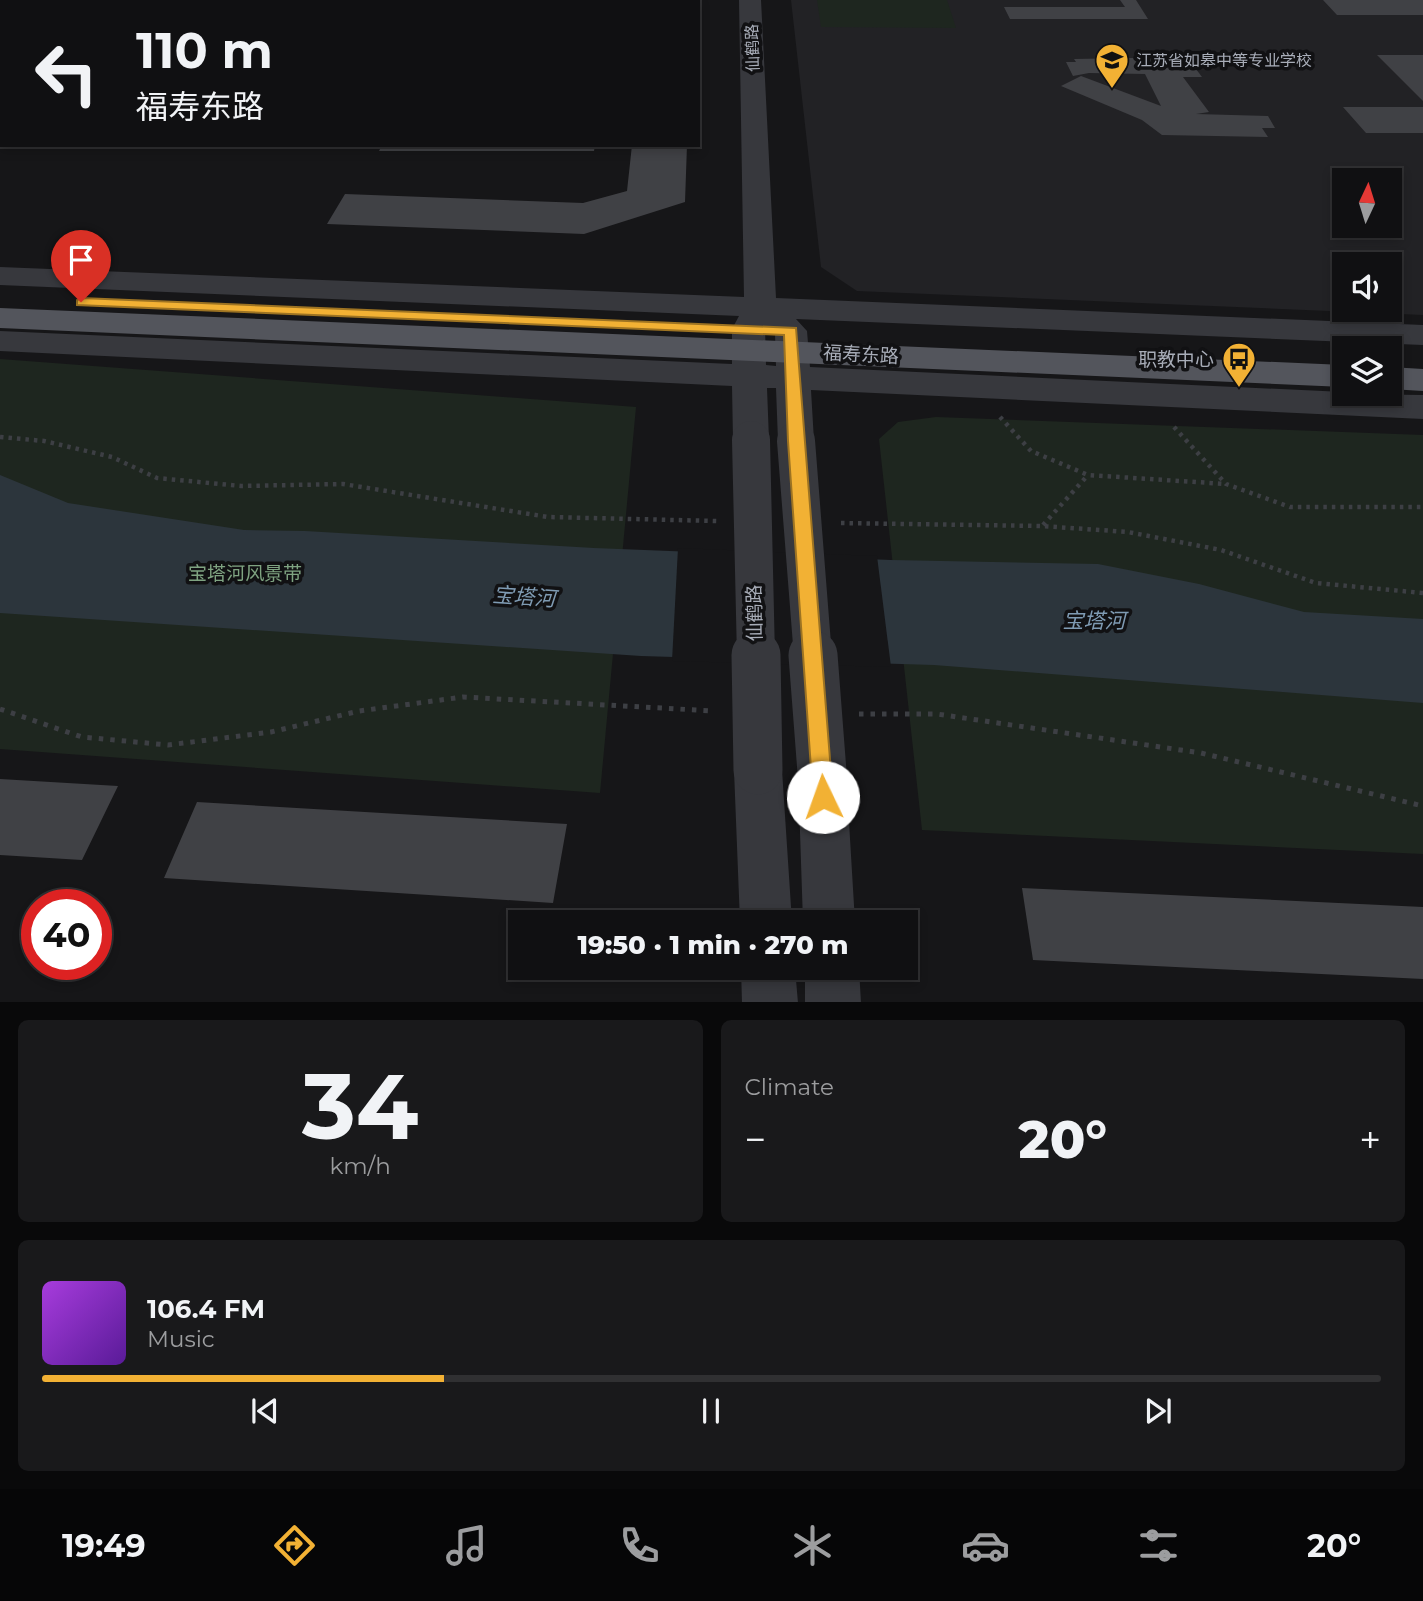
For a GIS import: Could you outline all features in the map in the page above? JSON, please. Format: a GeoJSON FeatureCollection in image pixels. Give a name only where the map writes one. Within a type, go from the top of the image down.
{"type":"FeatureCollection","features":[{"type":"Feature","properties":{"kind":"main road"},"geometry":{"type":"LineString","coordinates":[[0,299],[750,340]]}},
{"type":"Feature","properties":{"kind":"main road"},"geometry":{"type":"LineString","coordinates":[[0,318],[750,340]]}},
{"type":"Feature","properties":{"kind":"main road","name":"福寿东路"},"geometry":{"type":"LineString","coordinates":[[793,353],[1332,354]]}},
{"type":"Feature","properties":{"kind":"main road","name":"福寿东路"},"geometry":{"type":"LineString","coordinates":[[793,353],[1332,375]]}},
{"type":"Feature","properties":{"kind":"main road"},"geometry":{"type":"LineString","coordinates":[[1402,357],[1423,358]]}},
{"type":"Feature","properties":{"kind":"main road"},"geometry":{"type":"LineString","coordinates":[[1402,379],[1423,380]]}},
{"type":"Feature","properties":{"kind":"street","name":"仙鹤路"},"geometry":{"type":"LineString","coordinates":[[750,0],[751,440],[758,769],[765,910]]}},
{"type":"Feature","properties":{"kind":"street"},"geometry":{"type":"LineString","coordinates":[[0,276],[750,340],[793,353],[971,386],[1423,407]]}},
{"type":"Feature","properties":{"kind":"street"},"geometry":{"type":"LineString","coordinates":[[0,341],[750,340],[1423,335]]}},
{"type":"Feature","properties":{"kind":"street"},"geometry":{"type":"LineString","coordinates":[[750,340],[793,353]]}},
{"type":"Feature","properties":{"kind":"street"},"geometry":{"type":"LineString","coordinates":[[793,353],[796,441],[822,772],[828,910]]}},
{"type":"Feature","properties":{"kind":"street"},"geometry":{"type":"LineString","coordinates":[[769,980],[770,1002]]}},
{"type":"Feature","properties":{"kind":"street"},"geometry":{"type":"LineString","coordinates":[[832,980],[833,1002]]}},
{"type":"Feature","properties":{"kind":"path"},"geometry":{"type":"LineString","coordinates":[[971,386],[1031,451],[1088,475],[1226,484],[1290,507],[1423,507]]}},
{"type":"Feature","properties":{"kind":"path"},"geometry":{"type":"LineString","coordinates":[[1144,396],[1226,484]]}},
{"type":"Feature","properties":{"kind":"path"},"geometry":{"type":"LineString","coordinates":[[0,437],[44,441],[112,457],[157,478],[241,486],[343,484],[548,516],[725,521]]}},
{"type":"Feature","properties":{"kind":"path"},"geometry":{"type":"LineString","coordinates":[[1042,526],[1088,475]]}},
{"type":"Feature","properties":{"kind":"path"},"geometry":{"type":"LineString","coordinates":[[835,523],[1042,526],[1128,532],[1221,550],[1316,583],[1423,593]]}},
{"type":"Feature","properties":{"kind":"path"},"geometry":{"type":"LineString","coordinates":[[0,709],[82,737],[168,745],[271,732],[359,711],[463,697],[721,711]]}},
{"type":"Feature","properties":{"kind":"path"},"geometry":{"type":"LineString","coordinates":[[856,714],[937,714],[1201,753],[1423,806]]}},
{"type":"Feature","properties":{"kind":"shaded area","name":"江苏省如皋中等专业学校"},"geometry":{"type":"Polygon","coordinates":[[[791,0],[1423,0],[1423,315],[1402,314],[1402,252],[1332,252],[1332,311],[857,291],[821,267],[791,0]]]}},
{"type":"Feature","properties":{"kind":"green space"},"geometry":{"type":"Polygon","coordinates":[[[817,0],[947,0],[956,28],[821,27],[817,0]]]}},
{"type":"Feature","properties":{"kind":"green space","name":"宝塔河风景带"},"geometry":{"type":"Polygon","coordinates":[[[0,359],[636,407],[600,793],[0,749],[0,359]]]}},
{"type":"Feature","properties":{"kind":"green space"},"geometry":{"type":"Polygon","coordinates":[[[936,417],[1423,435],[1423,854],[922,830],[879,439],[898,422],[936,417]]]}},
{"type":"Feature","properties":{"kind":"water","name":"宝塔河"},"geometry":{"type":"Polygon","coordinates":[[[0,475],[68,503],[244,530],[891,560],[1098,564],[1199,584],[1304,612],[1423,619],[1423,703],[934,665],[641,656],[0,613],[0,475]]]}},
{"type":"Feature","properties":{"kind":"pier"},"geometry":{"type":"Polygon","coordinates":[[[678,548],[877,556],[891,667],[672,661],[678,548]]]}},
{"type":"Feature","properties":{"kind":"building"},"geometry":{"type":"Polygon","coordinates":[[[1120,0],[1136,0],[1148,19],[1010,19],[1004,7],[1125,7],[1120,0]]]}},
{"type":"Feature","properties":{"kind":"building"},"geometry":{"type":"Polygon","coordinates":[[[1323,0],[1423,0],[1423,15],[1337,15],[1323,0]]]}},
{"type":"Feature","properties":{"kind":"building"},"geometry":{"type":"Polygon","coordinates":[[[1377,55],[1423,55],[1423,101],[1377,55]]]}},
{"type":"Feature","properties":{"kind":"building"},"geometry":{"type":"Polygon","coordinates":[[[1187,57],[1202,77],[1183,77],[1209,112],[1196,114],[1268,116],[1275,128],[1262,128],[1268,137],[1162,135],[1142,120],[1061,86],[1081,76],[1161,106],[1145,74],[1089,73],[1073,76],[1066,62],[1076,62],[1074,59],[1187,57]]]}},
{"type":"Feature","properties":{"kind":"building"},"geometry":{"type":"Polygon","coordinates":[[[1343,107],[1423,107],[1423,133],[1366,133],[1343,107]]]}},
{"type":"Feature","properties":{"kind":"building"},"geometry":{"type":"Polygon","coordinates":[[[381,147],[595,147],[594,151],[379,151],[381,147]]]}},
{"type":"Feature","properties":{"kind":"building"},"geometry":{"type":"Polygon","coordinates":[[[632,147],[687,147],[685,202],[584,234],[327,224],[345,194],[583,203],[627,191],[632,147]]]}},
{"type":"Feature","properties":{"kind":"building"},"geometry":{"type":"Polygon","coordinates":[[[0,779],[118,786],[82,860],[0,855],[0,779]]]}},
{"type":"Feature","properties":{"kind":"building"},"geometry":{"type":"Polygon","coordinates":[[[197,802],[567,824],[553,903],[164,878],[197,802]]]}},
{"type":"Feature","properties":{"kind":"building"},"geometry":{"type":"Polygon","coordinates":[[[1022,888],[1423,907],[1423,979],[1033,960],[1022,888]]]}},
{"type":"Feature","properties":{"kind":"place","name":"江苏省如皋中等专业学校"},"geometry":{"type":"Point","coordinates":[1112,90]}},
{"type":"Feature","properties":{"kind":"place","name":"职教中心"},"geometry":{"type":"Point","coordinates":[1239,389]}},
{"type":"Feature","properties":{"kind":"route"},"geometry":{"type":"LineString","coordinates":[[81,302],[791,331],[796,441],[823,797]]}}]}
